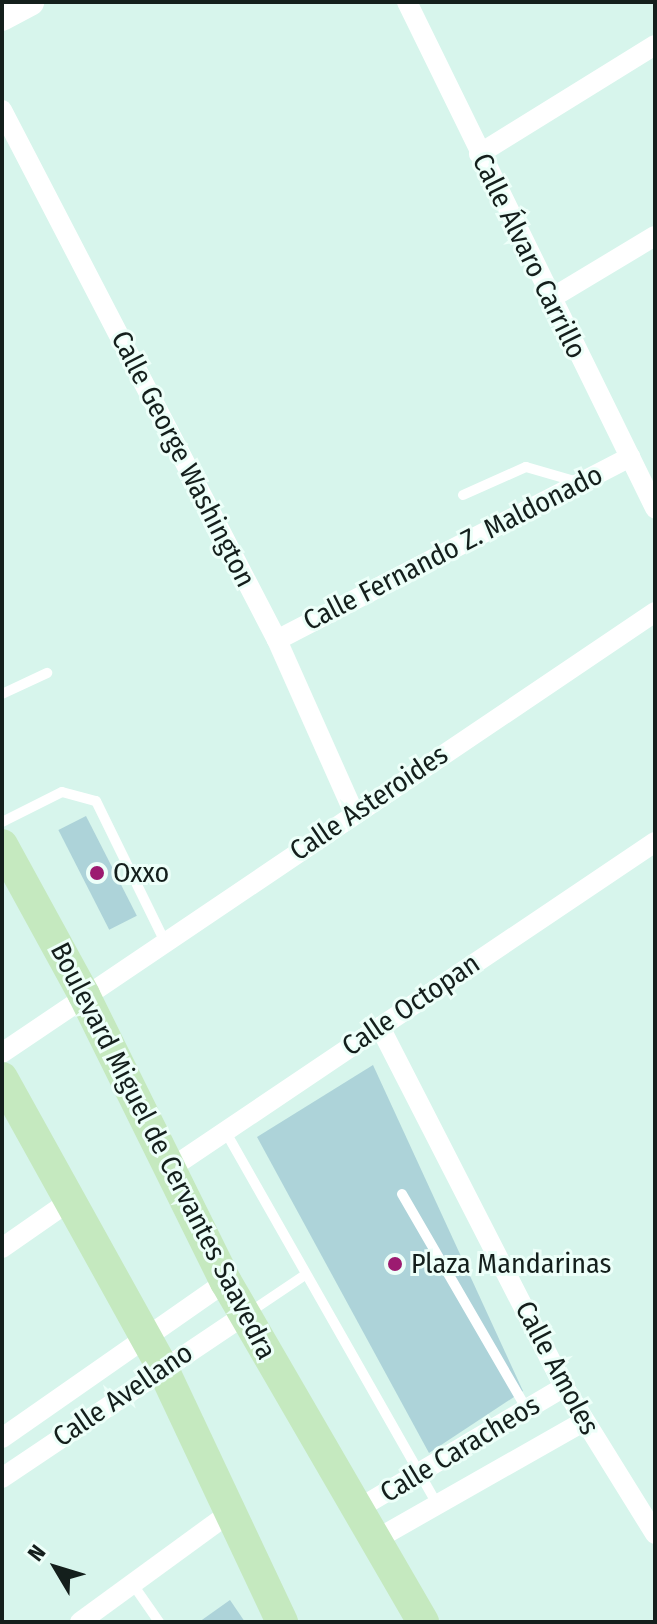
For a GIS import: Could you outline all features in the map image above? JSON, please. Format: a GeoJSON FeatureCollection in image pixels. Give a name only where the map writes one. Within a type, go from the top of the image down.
{"type":"FeatureCollection","features":[{"type":"Feature","properties":{"kind":"main road","name":"Boulevard Miguel de Cervantes Saavedra"},"geometry":{"type":"LineString","coordinates":[[2,845],[84,995],[226,1282],[423,1622]]}},
{"type":"Feature","properties":{"kind":"main road"},"geometry":{"type":"LineString","coordinates":[[2,1078],[162,1367],[282,1622]]}},
{"type":"Feature","properties":{"kind":"street"},"geometry":{"type":"LineString","coordinates":[[2,17],[30,2]]}},
{"type":"Feature","properties":{"kind":"street","name":"Calle Álvaro Carrillo"},"geometry":{"type":"LineString","coordinates":[[407,2],[655,508]]}},
{"type":"Feature","properties":{"kind":"street"},"geometry":{"type":"LineString","coordinates":[[479,154],[655,45]]}},
{"type":"Feature","properties":{"kind":"street","name":"Calle George Washington"},"geometry":{"type":"LineString","coordinates":[[2,110],[277,640],[354,813]]}},
{"type":"Feature","properties":{"kind":"street"},"geometry":{"type":"LineString","coordinates":[[550,299],[655,236]]}},
{"type":"Feature","properties":{"kind":"street","name":"Calle Fernando Z. Maldonado"},"geometry":{"type":"LineString","coordinates":[[277,640],[630,457]]}},
{"type":"Feature","properties":{"kind":"street","name":"Calle Asteroides"},"geometry":{"type":"LineString","coordinates":[[2,1053],[164,940],[655,612]]}},
{"type":"Feature","properties":{"kind":"street","name":"Calle Octopan"},"geometry":{"type":"LineString","coordinates":[[168,1170],[224,1129],[655,842]]}},
{"type":"Feature","properties":{"kind":"street","name":"Calle Amoles"},"geometry":{"type":"LineString","coordinates":[[380,1027],[564,1387],[655,1534]]}},
{"type":"Feature","properties":{"kind":"street"},"geometry":{"type":"LineString","coordinates":[[2,1248],[71,1200]]}},
{"type":"Feature","properties":{"kind":"street","name":"Calle Avellano"},"geometry":{"type":"LineString","coordinates":[[2,1438],[226,1282]]}},
{"type":"Feature","properties":{"kind":"street","name":"Calle Avellano"},"geometry":{"type":"LineString","coordinates":[[2,1478],[162,1367],[245,1315]]}},
{"type":"Feature","properties":{"kind":"street","name":"Calle Caracheos"},"geometry":{"type":"LineString","coordinates":[[356,1510],[421,1475],[564,1387]]}},
{"type":"Feature","properties":{"kind":"street","name":"Calle Caracheos"},"geometry":{"type":"LineString","coordinates":[[375,1540],[583,1422]]}},
{"type":"Feature","properties":{"kind":"street"},"geometry":{"type":"LineString","coordinates":[[80,1622],[134,1586],[232,1511]]}},
{"type":"Feature","properties":{"kind":"lane"},"geometry":{"type":"LineString","coordinates":[[463,495],[526,467],[580,483]]}},
{"type":"Feature","properties":{"kind":"lane"},"geometry":{"type":"LineString","coordinates":[[2,694],[47,673]]}},
{"type":"Feature","properties":{"kind":"lane"},"geometry":{"type":"LineString","coordinates":[[2,822],[62,792],[96,801],[164,940]]}},
{"type":"Feature","properties":{"kind":"lane"},"geometry":{"type":"LineString","coordinates":[[224,1129],[438,1506]]}},
{"type":"Feature","properties":{"kind":"lane"},"geometry":{"type":"LineString","coordinates":[[402,1194],[527,1410]]}},
{"type":"Feature","properties":{"kind":"lane"},"geometry":{"type":"LineString","coordinates":[[245,1315],[305,1275]]}},
{"type":"Feature","properties":{"kind":"lane"},"geometry":{"type":"LineString","coordinates":[[134,1586],[159,1622]]}},
{"type":"Feature","properties":{"kind":"building","name":"Oxxo"},"geometry":{"type":"Polygon","coordinates":[[[86,816],[137,916],[109,930],[58,830],[86,816]]]}},
{"type":"Feature","properties":{"kind":"building","name":"Plaza Mandarinas"},"geometry":{"type":"Polygon","coordinates":[[[373,1065],[523,1391],[429,1453],[257,1137],[373,1065]]]}},
{"type":"Feature","properties":{"kind":"building"},"geometry":{"type":"Polygon","coordinates":[[[230,1600],[245,1622],[199,1622],[230,1600]]]}},
{"type":"Feature","properties":{"kind":"place","name":"Oxxo"},"geometry":{"type":"Point","coordinates":[97,873]}},
{"type":"Feature","properties":{"kind":"place","name":"Plaza Mandarinas"},"geometry":{"type":"Point","coordinates":[395,1264]}}]}
